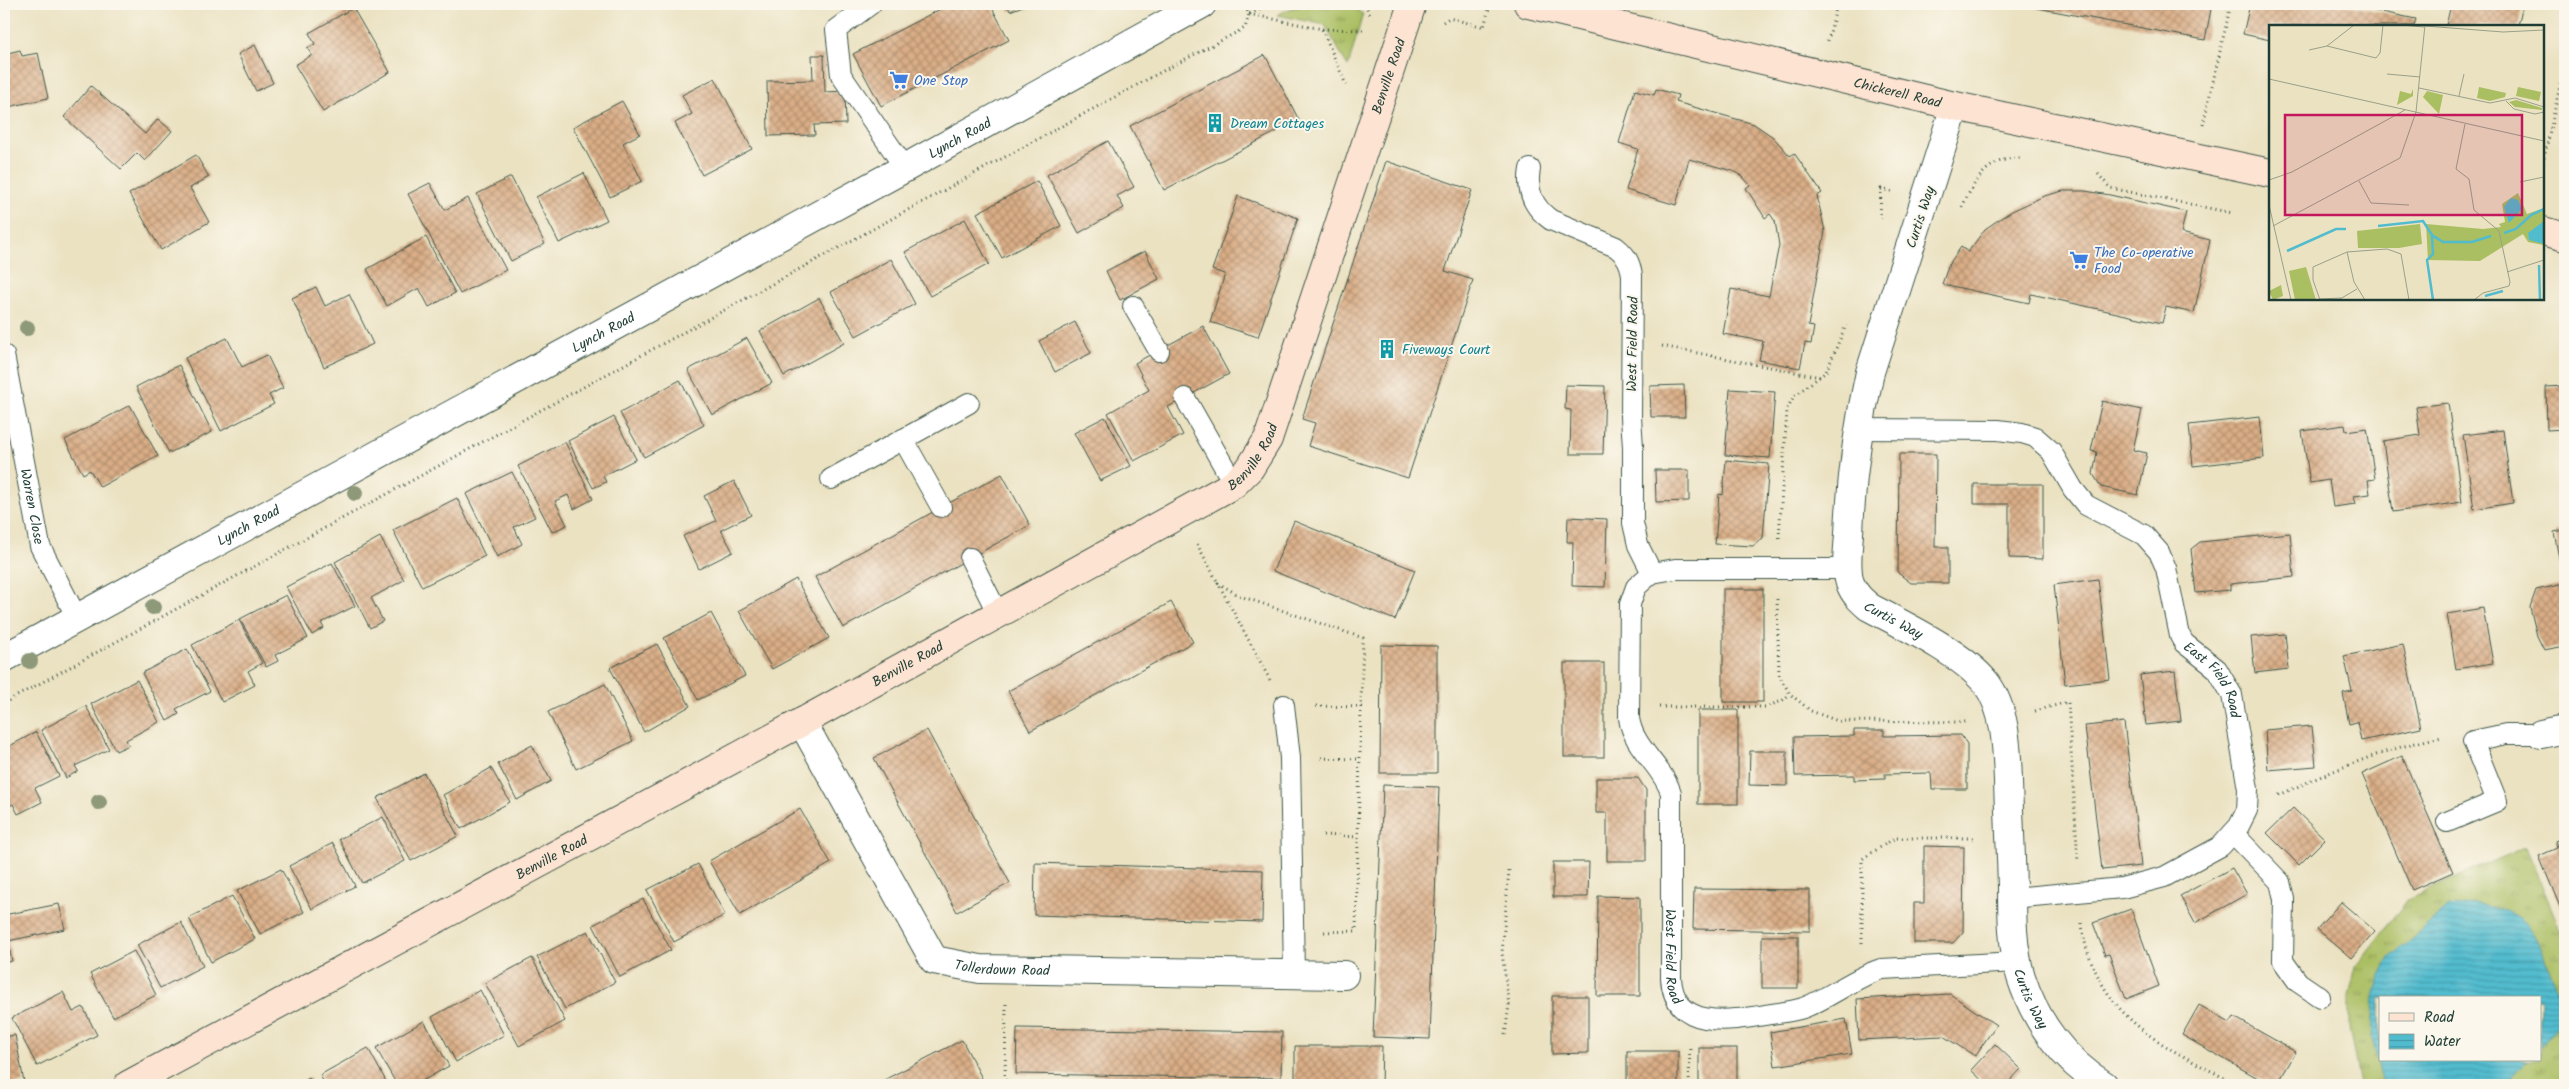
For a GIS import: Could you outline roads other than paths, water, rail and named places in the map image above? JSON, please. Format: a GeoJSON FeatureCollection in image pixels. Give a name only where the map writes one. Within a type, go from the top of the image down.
{"type":"FeatureCollection","features":[{"type":"Feature","properties":{"kind":"main road","name":"Benville Road"},"geometry":{"type":"LineString","coordinates":[[128,1085],[802,722],[1234,484],[1250,468],[1268,438],[1412,4]]}},
{"type":"Feature","properties":{"kind":"main road","name":"Chickerell Road"},"geometry":{"type":"LineString","coordinates":[[1528,4],[1955,106],[2269,173]]}},
{"type":"Feature","properties":{"kind":"main road"},"geometry":{"type":"LineString","coordinates":[[2544,232],[2565,236]]}},
{"type":"Feature","properties":{"kind":"street","name":"Lynch Road"},"geometry":{"type":"LineString","coordinates":[[4,658],[78,620],[354,467],[905,168],[1179,10],[1202,4]]}},
{"type":"Feature","properties":{"kind":"street","name":"Curtis Way"},"geometry":{"type":"LineString","coordinates":[[1955,106],[1870,372],[1859,429],[1853,482],[1848,569],[1851,584],[1858,597],[1869,607],[1963,662],[1987,684],[2001,719],[2008,755],[2012,898],[2021,977],[2037,1013],[2057,1044],[2086,1074],[2104,1085]]}},
{"type":"Feature","properties":{"kind":"street","name":"Tollerdown Road"},"geometry":{"type":"LineString","coordinates":[[802,722],[934,960],[980,969],[1344,975]]}},
{"type":"Feature","properties":{"kind":"lane"},"geometry":{"type":"LineString","coordinates":[[871,4],[836,30],[841,75],[905,168]]}},
{"type":"Feature","properties":{"kind":"lane","name":"West Field Road"},"geometry":{"type":"LineString","coordinates":[[1530,169],[1531,196],[1542,213],[1556,222],[1616,247],[1625,254],[1630,262],[1632,275],[1633,523],[1638,545],[1652,573],[1636,587],[1630,604],[1629,707],[1633,735],[1661,773],[1671,793],[1672,988],[1678,1003],[1690,1013],[1705,1019],[1725,1020],[1796,1010],[1862,976],[1892,967],[2018,962]]}},
{"type":"Feature","properties":{"kind":"lane"},"geometry":{"type":"LineString","coordinates":[[1133,306],[1159,350]]}},
{"type":"Feature","properties":{"kind":"lane","name":"Warren Close"},"geometry":{"type":"LineString","coordinates":[[4,355],[40,546],[78,620]]}},
{"type":"Feature","properties":{"kind":"lane"},"geometry":{"type":"LineString","coordinates":[[1185,398],[1234,484]]}},
{"type":"Feature","properties":{"kind":"lane"},"geometry":{"type":"LineString","coordinates":[[831,479],[969,404]]}},
{"type":"Feature","properties":{"kind":"lane","name":"East Field Road"},"geometry":{"type":"LineString","coordinates":[[1859,429],[1998,430],[2028,435],[2051,451],[2073,489],[2086,505],[2144,535],[2159,552],[2166,568],[2180,636],[2184,643],[2217,669],[2224,677],[2232,695],[2248,789],[2247,810],[2233,834],[2221,846],[2164,877],[2122,888],[2012,898]]}},
{"type":"Feature","properties":{"kind":"lane"},"geometry":{"type":"LineString","coordinates":[[904,439],[941,507]]}},
{"type":"Feature","properties":{"kind":"lane"},"geometry":{"type":"LineString","coordinates":[[970,558],[998,614]]}},
{"type":"Feature","properties":{"kind":"lane"},"geometry":{"type":"LineString","coordinates":[[1652,573],[1675,569],[1848,569]]}},
{"type":"Feature","properties":{"kind":"lane"},"geometry":{"type":"LineString","coordinates":[[1284,705],[1290,758],[1294,974]]}},
{"type":"Feature","properties":{"kind":"lane"},"geometry":{"type":"LineString","coordinates":[[2447,822],[2497,801],[2473,742],[2506,734],[2553,732]]}},
{"type":"Feature","properties":{"kind":"lane"},"geometry":{"type":"LineString","coordinates":[[2233,834],[2280,882],[2284,899],[2283,961],[2298,982],[2320,997]]}},
{"type":"Feature","properties":{"kind":"water"},"geometry":{"type":"Polygon","coordinates":[[[2473,904],[2492,907],[2518,918],[2527,925],[2540,947],[2562,1003],[2565,1018],[2542,1044],[2542,996],[2379,996],[2379,1062],[2525,1062],[2505,1085],[2383,1085],[2372,1038],[2374,996],[2380,977],[2390,958],[2448,907],[2473,904]]]}},
{"type":"Feature","properties":{"kind":"place","name":"One Stop"},"geometry":{"type":"Point","coordinates":[899,80]}},
{"type":"Feature","properties":{"kind":"place","name":"Dream Cottages"},"geometry":{"type":"Point","coordinates":[1215,123]}},
{"type":"Feature","properties":{"kind":"place","name":"The Co-operative Food"},"geometry":{"type":"Point","coordinates":[2079,260]}},
{"type":"Feature","properties":{"kind":"place","name":"Fiveways Court"},"geometry":{"type":"Point","coordinates":[1387,349]}}]}
